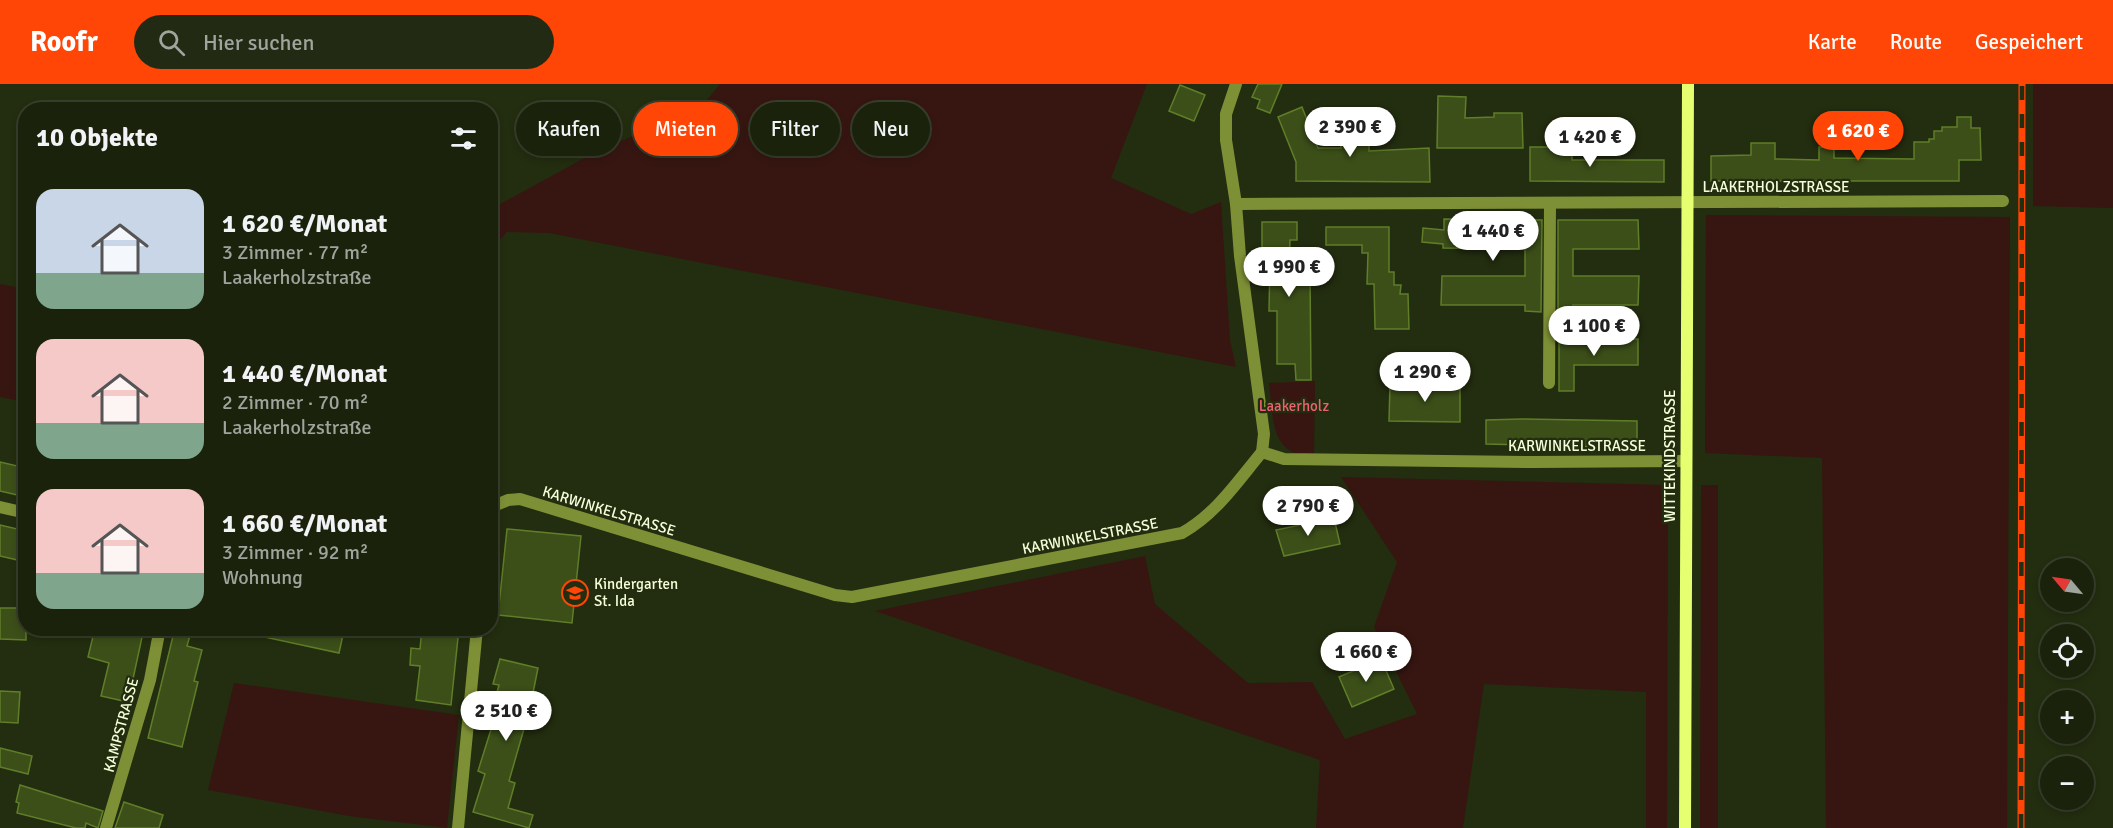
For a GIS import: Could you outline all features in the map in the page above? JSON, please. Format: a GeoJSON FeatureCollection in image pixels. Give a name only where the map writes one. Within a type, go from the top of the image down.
{"type":"FeatureCollection","features":[{"type":"Feature","properties":{"kind":"main road","name":"WITTEKINDSTRASSE"},"geometry":{"type":"LineString","coordinates":[[1685,828],[1688,84]]}},
{"type":"Feature","properties":{"kind":"street"},"geometry":{"type":"LineString","coordinates":[[1236,84],[1226,114],[1226,140],[1264,434],[1262,452]]}},
{"type":"Feature","properties":{"kind":"street","name":"LAAKERHOLZSTRASSE"},"geometry":{"type":"LineString","coordinates":[[1236,204],[2003,201]]}},
{"type":"Feature","properties":{"kind":"street"},"geometry":{"type":"LineString","coordinates":[[1549,383],[1550,204]]}},
{"type":"Feature","properties":{"kind":"street","name":"KARWINKELSTRASSE"},"geometry":{"type":"LineString","coordinates":[[498,504],[520,499],[835,595],[852,597],[1182,533],[1199,523],[1216,507],[1262,452],[1284,459],[1533,462],[1686,460]]}},
{"type":"Feature","properties":{"kind":"street"},"geometry":{"type":"LineString","coordinates":[[0,507],[18,511]]}},
{"type":"Feature","properties":{"kind":"street","name":"KAMPSTRASSE"},"geometry":{"type":"LineString","coordinates":[[106,828],[150,680],[158,636]]}},
{"type":"Feature","properties":{"kind":"street"},"geometry":{"type":"LineString","coordinates":[[458,828],[476,636]]}},
{"type":"Feature","properties":{"kind":"green space"},"geometry":{"type":"Polygon","coordinates":[[[720,84],[1147,84],[1111,178],[1191,214],[1221,202],[1230,340],[1236,367],[549,233],[507,232],[498,242],[498,205],[588,156],[621,156],[621,141],[633,136],[633,156],[738,156],[738,102],[705,102],[720,84]]]}},
{"type":"Feature","properties":{"kind":"green space"},"geometry":{"type":"Polygon","coordinates":[[[2033,84],[2113,84],[2113,208],[2033,206],[2033,84]]]}},
{"type":"Feature","properties":{"kind":"green space"},"geometry":{"type":"Polygon","coordinates":[[[1706,215],[2010,217],[2007,828],[1826,828],[1822,458],[1705,453],[1706,215]]]}},
{"type":"Feature","properties":{"kind":"green space"},"geometry":{"type":"Polygon","coordinates":[[[0,284],[18,288],[18,401],[0,397],[0,284]]]}},
{"type":"Feature","properties":{"kind":"green space","name":"Laakerholz"},"geometry":{"type":"Polygon","coordinates":[[[1315,381],[1314,454],[1297,454],[1287,449],[1277,433],[1269,383],[1315,381]]]}},
{"type":"Feature","properties":{"kind":"green space"},"geometry":{"type":"Polygon","coordinates":[[[1341,477],[1668,485],[1667,828],[1646,828],[1646,692],[1484,684],[1463,828],[1316,828],[1320,760],[875,611],[1145,556],[1155,604],[1248,683],[1312,682],[1345,739],[1417,714],[1374,627],[1397,562],[1341,477]]]}},
{"type":"Feature","properties":{"kind":"green space"},"geometry":{"type":"Polygon","coordinates":[[[1701,485],[1718,485],[1718,828],[1700,828],[1701,485]]]}},
{"type":"Feature","properties":{"kind":"green space"},"geometry":{"type":"Polygon","coordinates":[[[234,683],[459,715],[447,828],[349,816],[208,790],[234,683]]]}},
{"type":"Feature","properties":{"kind":"building"},"geometry":{"type":"Polygon","coordinates":[[[1258,84],[1282,84],[1270,113],[1257,108],[1260,100],[1252,97],[1258,84]]]}},
{"type":"Feature","properties":{"kind":"building"},"geometry":{"type":"Polygon","coordinates":[[[1180,85],[1205,95],[1194,121],[1169,111],[1180,85]]]}},
{"type":"Feature","properties":{"kind":"building"},"geometry":{"type":"Polygon","coordinates":[[[1438,96],[1466,97],[1465,118],[1494,117],[1494,113],[1522,113],[1523,148],[1437,148],[1438,96]]]}},
{"type":"Feature","properties":{"kind":"building"},"geometry":{"type":"Polygon","coordinates":[[[1302,107],[1318,148],[1341,148],[1341,142],[1369,142],[1369,151],[1429,148],[1430,182],[1296,181],[1296,162],[1278,117],[1302,107]]]}},
{"type":"Feature","properties":{"kind":"building"},"geometry":{"type":"Polygon","coordinates":[[[1957,117],[1971,117],[1971,128],[1980,128],[1981,160],[1959,160],[1959,181],[1711,181],[1711,156],[1751,155],[1751,143],[1775,143],[1775,159],[1819,160],[1819,147],[1834,147],[1834,158],[1914,159],[1914,142],[1929,142],[1929,139],[1934,139],[1934,131],[1942,131],[1942,127],[1957,127],[1957,117]]]}},
{"type":"Feature","properties":{"kind":"building"},"geometry":{"type":"Polygon","coordinates":[[[1530,147],[1572,147],[1572,160],[1664,160],[1664,182],[1530,181],[1530,147]]]}},
{"type":"Feature","properties":{"kind":"building"},"geometry":{"type":"Polygon","coordinates":[[[1444,219],[1542,220],[1541,312],[1525,311],[1525,305],[1441,305],[1442,276],[1525,276],[1525,249],[1443,248],[1443,244],[1422,242],[1423,228],[1444,230],[1444,219]]]}},
{"type":"Feature","properties":{"kind":"building"},"geometry":{"type":"Polygon","coordinates":[[[1558,220],[1638,220],[1639,249],[1573,249],[1573,276],[1639,276],[1638,305],[1573,305],[1573,313],[1558,312],[1558,220]]]}},
{"type":"Feature","properties":{"kind":"building"},"geometry":{"type":"Polygon","coordinates":[[[1262,222],[1297,222],[1297,240],[1290,240],[1289,267],[1304,268],[1304,275],[1310,275],[1311,380],[1296,380],[1295,364],[1277,364],[1277,311],[1269,311],[1270,259],[1262,259],[1262,222]]]}},
{"type":"Feature","properties":{"kind":"building"},"geometry":{"type":"Polygon","coordinates":[[[1326,227],[1389,227],[1389,272],[1394,272],[1394,285],[1401,285],[1400,294],[1408,294],[1409,329],[1375,329],[1374,284],[1367,284],[1368,253],[1362,253],[1362,245],[1326,245],[1326,227]]]}},
{"type":"Feature","properties":{"kind":"building"},"geometry":{"type":"Polygon","coordinates":[[[1573,339],[1638,339],[1638,365],[1574,365],[1574,391],[1559,391],[1559,343],[1573,343],[1573,339]]]}},
{"type":"Feature","properties":{"kind":"building"},"geometry":{"type":"Polygon","coordinates":[[[1390,384],[1460,384],[1460,422],[1389,421],[1390,384]]]}},
{"type":"Feature","properties":{"kind":"building"},"geometry":{"type":"Polygon","coordinates":[[[1486,420],[1637,421],[1637,448],[1486,444],[1486,420]]]}},
{"type":"Feature","properties":{"kind":"building"},"geometry":{"type":"Polygon","coordinates":[[[0,462],[18,466],[18,495],[0,491],[0,462]]]}},
{"type":"Feature","properties":{"kind":"building"},"geometry":{"type":"Polygon","coordinates":[[[1334,518],[1340,544],[1284,556],[1276,530],[1334,518]]]}},
{"type":"Feature","properties":{"kind":"building"},"geometry":{"type":"Polygon","coordinates":[[[0,525],[18,529],[18,560],[0,556],[0,525]]]}},
{"type":"Feature","properties":{"kind":"building"},"geometry":{"type":"Polygon","coordinates":[[[507,529],[581,536],[572,623],[498,615],[507,529]]]}},
{"type":"Feature","properties":{"kind":"building"},"geometry":{"type":"Polygon","coordinates":[[[0,608],[18,608],[18,636],[26,636],[26,640],[0,639],[0,608]]]}},
{"type":"Feature","properties":{"kind":"building"},"geometry":{"type":"Polygon","coordinates":[[[93,636],[142,636],[128,702],[101,696],[109,663],[88,657],[93,636]]]}},
{"type":"Feature","properties":{"kind":"building"},"geometry":{"type":"Polygon","coordinates":[[[173,636],[190,636],[187,646],[202,650],[194,681],[198,682],[182,747],[148,738],[173,636]]]}},
{"type":"Feature","properties":{"kind":"building"},"geometry":{"type":"Polygon","coordinates":[[[260,636],[343,636],[339,653],[260,636]]]}},
{"type":"Feature","properties":{"kind":"building"},"geometry":{"type":"Polygon","coordinates":[[[421,636],[458,636],[451,705],[416,700],[420,666],[410,665],[411,648],[420,649],[421,636]]]}},
{"type":"Feature","properties":{"kind":"building"},"geometry":{"type":"Polygon","coordinates":[[[500,659],[538,668],[530,708],[509,781],[515,783],[508,808],[533,815],[529,828],[473,812],[485,774],[478,771],[493,723],[489,722],[499,685],[493,684],[500,659]]]}},
{"type":"Feature","properties":{"kind":"building"},"geometry":{"type":"Polygon","coordinates":[[[1381,659],[1394,689],[1352,707],[1339,677],[1381,659]]]}},
{"type":"Feature","properties":{"kind":"building"},"geometry":{"type":"Polygon","coordinates":[[[0,691],[20,692],[18,723],[0,722],[0,691]]]}},
{"type":"Feature","properties":{"kind":"building"},"geometry":{"type":"Polygon","coordinates":[[[0,748],[32,756],[28,774],[0,767],[0,748]]]}},
{"type":"Feature","properties":{"kind":"building"},"geometry":{"type":"Polygon","coordinates":[[[20,785],[103,811],[98,828],[86,823],[85,828],[76,828],[17,813],[19,803],[16,802],[20,785]]]}},
{"type":"Feature","properties":{"kind":"building"},"geometry":{"type":"Polygon","coordinates":[[[124,802],[163,815],[159,828],[115,828],[124,802]]]}},
{"type":"Feature","properties":{"kind":"railway"},"geometry":{"type":"LineString","coordinates":[[2021,828],[2022,84]]}},
{"type":"Feature","properties":{"kind":"place","name":"Kindergarten St. Ida"},"geometry":{"type":"Point","coordinates":[575,593]}}]}
